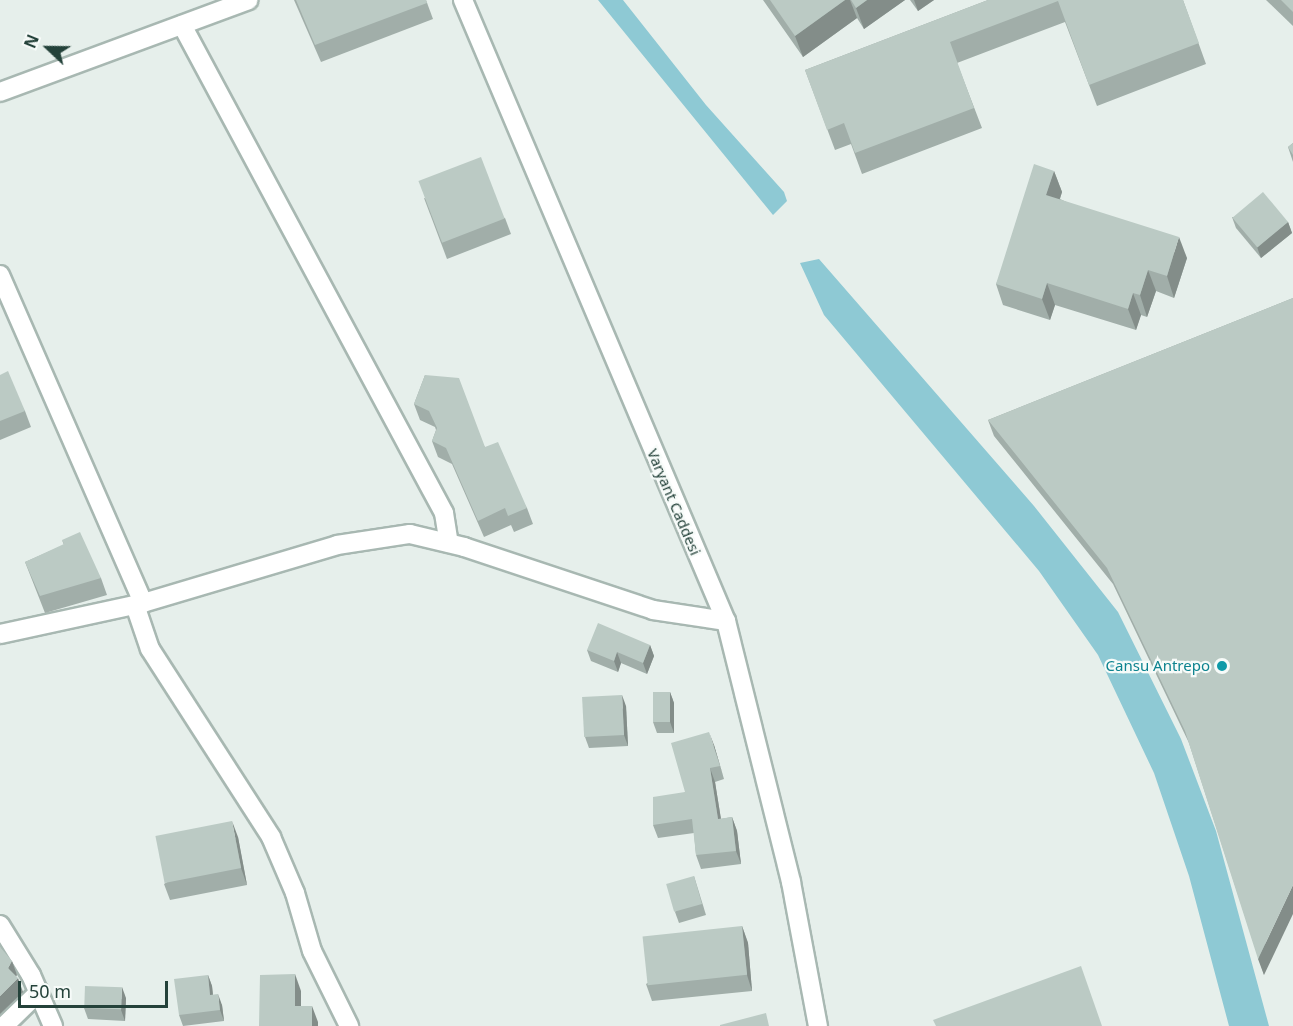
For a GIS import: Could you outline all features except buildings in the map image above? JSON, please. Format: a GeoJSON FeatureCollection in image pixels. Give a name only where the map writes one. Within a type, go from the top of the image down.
{"type":"FeatureCollection","features":[{"type":"Feature","properties":{"kind":"street"},"geometry":{"type":"LineString","coordinates":[[0,92],[249,0]]}},
{"type":"Feature","properties":{"kind":"street","name":"Varyant Caddesi"},"geometry":{"type":"LineString","coordinates":[[463,0],[726,621],[791,882],[818,1026]]}},
{"type":"Feature","properties":{"kind":"street"},"geometry":{"type":"LineString","coordinates":[[182,25],[444,513],[449,543]]}},
{"type":"Feature","properties":{"kind":"street"},"geometry":{"type":"LineString","coordinates":[[0,275],[139,604],[150,649],[271,837],[295,893],[312,951],[349,1026]]}},
{"type":"Feature","properties":{"kind":"street"},"geometry":{"type":"LineString","coordinates":[[2,629],[139,604],[337,545],[410,534],[449,543],[653,610],[726,621]]}},
{"type":"Feature","properties":{"kind":"street"},"geometry":{"type":"LineString","coordinates":[[0,925],[39,992],[53,1026]]}},
{"type":"Feature","properties":{"kind":"street"},"geometry":{"type":"LineString","coordinates":[[4,1026],[39,992]]}},
{"type":"Feature","properties":{"kind":"water"},"geometry":{"type":"Polygon","coordinates":[[[598,0],[623,0],[706,105],[784,192],[787,201],[773,215],[598,0]]]}},
{"type":"Feature","properties":{"kind":"water"},"geometry":{"type":"Polygon","coordinates":[[[819,259],[1034,506],[1118,612],[1181,739],[1216,831],[1269,1026],[1229,1026],[1189,876],[1154,773],[1098,655],[1039,571],[824,315],[800,263],[819,259]]]}},
{"type":"Feature","properties":{"kind":"place","name":"Cansu Antrepo"},"geometry":{"type":"Point","coordinates":[1222,666]}}]}
